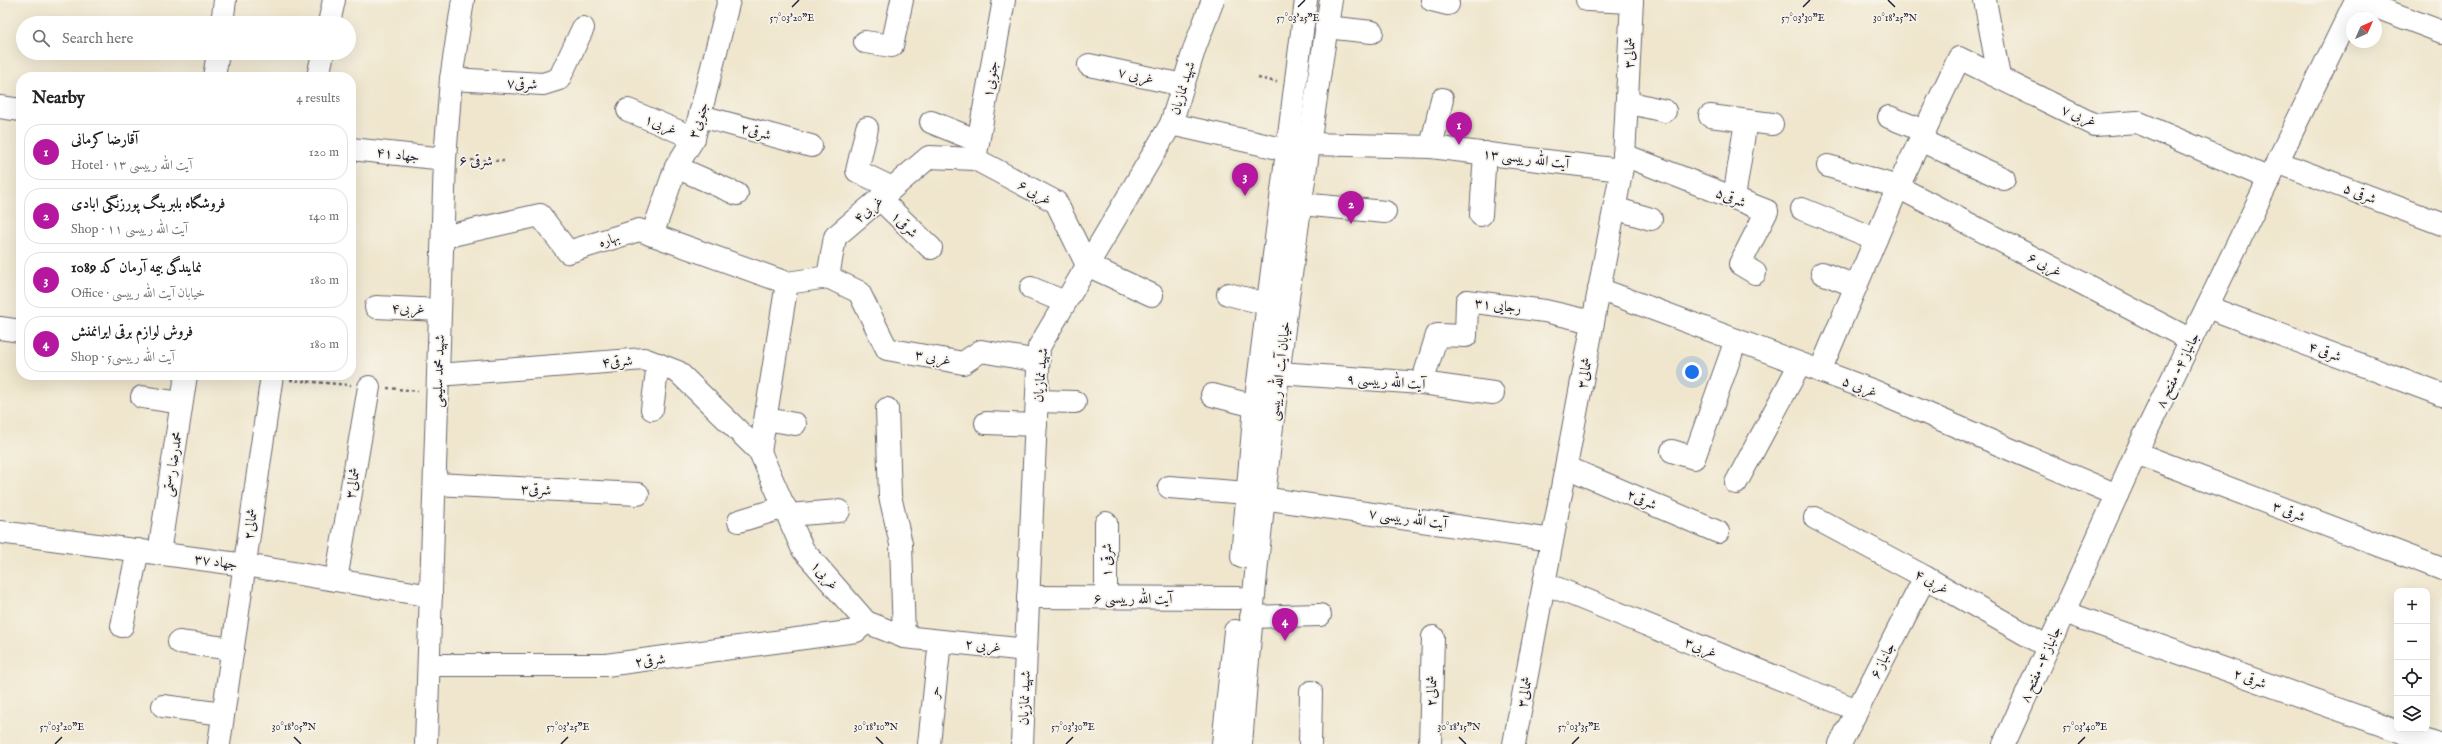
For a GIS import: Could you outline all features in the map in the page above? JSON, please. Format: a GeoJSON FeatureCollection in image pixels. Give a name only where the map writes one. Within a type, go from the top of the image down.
{"type":"FeatureCollection","features":[{"type":"Feature","properties":{"kind":"street"},"geometry":{"type":"LineString","coordinates":[[223,16],[225,0]]}},
{"type":"Feature","properties":{"kind":"street"},"geometry":{"type":"LineString","coordinates":[[331,16],[334,0]]}},
{"type":"Feature","properties":{"kind":"street","name":"شهید محمد سلیمی"},"geometry":{"type":"LineString","coordinates":[[426,744],[445,160],[450,79],[463,0]]}},
{"type":"Feature","properties":{"kind":"street","name":"جنوبی۳"},"geometry":{"type":"LineString","coordinates":[[652,235],[676,167],[694,138],[701,116],[729,0]]}},
{"type":"Feature","properties":{"kind":"street"},"geometry":{"type":"LineString","coordinates":[[865,42],[892,46],[902,0]]}},
{"type":"Feature","properties":{"kind":"street","name":"جنوبی۱"},"geometry":{"type":"LineString","coordinates":[[977,150],[1004,0]]}},
{"type":"Feature","properties":{"kind":"street","name":"خیابان آیت الله رییسی"},"geometry":{"type":"LineString","coordinates":[[1241,744],[1251,617],[1255,496],[1255,406],[1306,0]]}},
{"type":"Feature","properties":{"kind":"street","name":"خیابان آیت الله رییسی"},"geometry":{"type":"LineString","coordinates":[[1223,744],[1238,598],[1278,373],[1300,204],[1331,0]]}},
{"type":"Feature","properties":{"kind":"street"},"geometry":{"type":"LineString","coordinates":[[1587,0],[1632,1]]}},
{"type":"Feature","properties":{"kind":"street"},"geometry":{"type":"LineString","coordinates":[[1985,0],[1999,77]]}},
{"type":"Feature","properties":{"kind":"street"},"geometry":{"type":"LineString","coordinates":[[2357,0],[2442,32]]}},
{"type":"Feature","properties":{"kind":"street","name":"جانباز ۴- مفتح ۸"},"geometry":{"type":"LineString","coordinates":[[2004,744],[2136,453],[2357,0]]}},
{"type":"Feature","properties":{"kind":"street","name":"شهید نمازیان"},"geometry":{"type":"LineString","coordinates":[[1022,744],[1039,347],[1171,124],[1210,1]]}},
{"type":"Feature","properties":{"kind":"street","name":"شمالی۳"},"geometry":{"type":"LineString","coordinates":[[1514,744],[1623,162],[1632,1]]}},
{"type":"Feature","properties":{"kind":"street"},"geometry":{"type":"LineString","coordinates":[[1303,23],[1372,32]]}},
{"type":"Feature","properties":{"kind":"street","name":"شرقی۷"},"geometry":{"type":"LineString","coordinates":[[450,79],[543,84],[560,79],[583,28]]}},
{"type":"Feature","properties":{"kind":"street","name":"غربی ۷"},"geometry":{"type":"LineString","coordinates":[[1922,135],[1959,58],[2095,125],[2137,122],[2274,170]]}},
{"type":"Feature","properties":{"kind":"street"},"geometry":{"type":"LineString","coordinates":[[215,72],[217,60]]}},
{"type":"Feature","properties":{"kind":"street"},"geometry":{"type":"LineString","coordinates":[[319,72],[322,60]]}},
{"type":"Feature","properties":{"kind":"street","name":"غربی ۷"},"geometry":{"type":"LineString","coordinates":[[1089,65],[1183,85]]}},
{"type":"Feature","properties":{"kind":"street"},"geometry":{"type":"LineString","coordinates":[[1431,147],[1442,99]]}},
{"type":"Feature","properties":{"kind":"street"},"geometry":{"type":"LineString","coordinates":[[1627,102],[1665,111]]}},
{"type":"Feature","properties":{"kind":"street"},"geometry":{"type":"LineString","coordinates":[[0,107],[16,109]]}},
{"type":"Feature","properties":{"kind":"street","name":"غربی۱"},"geometry":{"type":"LineString","coordinates":[[628,110],[694,138]]}},
{"type":"Feature","properties":{"kind":"street","name":"شرقی۲"},"geometry":{"type":"LineString","coordinates":[[701,116],[811,146]]}},
{"type":"Feature","properties":{"kind":"street"},"geometry":{"type":"LineString","coordinates":[[1710,116],[1772,124]]}},
{"type":"Feature","properties":{"kind":"street"},"geometry":{"type":"LineString","coordinates":[[1889,118],[2004,179]]}},
{"type":"Feature","properties":{"kind":"street"},"geometry":{"type":"LineString","coordinates":[[1734,198],[1746,121]]}},
{"type":"Feature","properties":{"kind":"street"},"geometry":{"type":"LineString","coordinates":[[931,122],[977,150]]}},
{"type":"Feature","properties":{"kind":"street"},"geometry":{"type":"LineString","coordinates":[[1171,124],[1287,150]]}},
{"type":"Feature","properties":{"kind":"street"},"geometry":{"type":"LineString","coordinates":[[867,128],[857,172],[886,194]]}},
{"type":"Feature","properties":{"kind":"street"},"geometry":{"type":"LineString","coordinates":[[1820,371],[1898,187],[1922,135]]}},
{"type":"Feature","properties":{"kind":"street","name":"آیت الله رییسی ۱۳"},"geometry":{"type":"LineString","coordinates":[[1310,144],[1431,147],[1485,154],[1623,162]]}},
{"type":"Feature","properties":{"kind":"street","name":"جهاد ۴۱"},"geometry":{"type":"LineString","coordinates":[[356,150],[445,160]]}},
{"type":"Feature","properties":{"kind":"street","name":"غربی۴"},"geometry":{"type":"LineString","coordinates":[[828,277],[835,236],[929,157],[977,150]]}},
{"type":"Feature","properties":{"kind":"street","name":"غربی ۶"},"geometry":{"type":"LineString","coordinates":[[977,150],[1056,202],[1087,265]]}},
{"type":"Feature","properties":{"kind":"street"},"geometry":{"type":"LineString","coordinates":[[1481,215],[1485,154]]}},
{"type":"Feature","properties":{"kind":"street","name":"شرقی۵"},"geometry":{"type":"LineString","coordinates":[[1623,162],[1734,198],[1767,211],[1740,264],[1755,273]]}},
{"type":"Feature","properties":{"kind":"street","name":"غربی ۶"},"geometry":{"type":"LineString","coordinates":[[1828,166],[1898,187],[2191,340]]}},
{"type":"Feature","properties":{"kind":"street"},"geometry":{"type":"LineString","coordinates":[[676,167],[737,194]]}},
{"type":"Feature","properties":{"kind":"street","name":"شرقی ۵"},"geometry":{"type":"LineString","coordinates":[[2274,170],[2442,224]]}},
{"type":"Feature","properties":{"kind":"street","name":"شرقی۱"},"geometry":{"type":"LineString","coordinates":[[886,194],[931,248]]}},
{"type":"Feature","properties":{"kind":"street"},"geometry":{"type":"LineString","coordinates":[[1300,204],[1385,212]]}},
{"type":"Feature","properties":{"kind":"street"},"geometry":{"type":"LineString","coordinates":[[1614,208],[1652,219]]}},
{"type":"Feature","properties":{"kind":"street"},"geometry":{"type":"LineString","coordinates":[[1802,209],[1876,239]]}},
{"type":"Feature","properties":{"kind":"street","name":"بهاره"},"geometry":{"type":"LineString","coordinates":[[443,238],[540,215],[568,252],[639,230],[787,283]]}},
{"type":"Feature","properties":{"kind":"street"},"geometry":{"type":"LineString","coordinates":[[1087,265],[1152,295]]}},
{"type":"Feature","properties":{"kind":"street"},"geometry":{"type":"LineString","coordinates":[[1822,273],[1856,286]]}},
{"type":"Feature","properties":{"kind":"street"},"geometry":{"type":"LineString","coordinates":[[760,452],[787,283],[828,277]]}},
{"type":"Feature","properties":{"kind":"street","name":"غربی ۳"},"geometry":{"type":"LineString","coordinates":[[828,277],[859,292],[887,348],[964,363],[981,351],[1038,361]]}},
{"type":"Feature","properties":{"kind":"street"},"geometry":{"type":"LineString","coordinates":[[1031,288],[1065,302]]}},
{"type":"Feature","properties":{"kind":"street","name":"غربی ۵"},"geometry":{"type":"LineString","coordinates":[[1599,289],[1874,391],[2117,495]]}},
{"type":"Feature","properties":{"kind":"street"},"geometry":{"type":"LineString","coordinates":[[1228,294],[1268,304]]}},
{"type":"Feature","properties":{"kind":"street","name":"رجایی ۳۱"},"geometry":{"type":"LineString","coordinates":[[1422,383],[1437,335],[1466,336],[1468,301],[1545,311],[1593,322]]}},
{"type":"Feature","properties":{"kind":"street","name":"غربی۴"},"geometry":{"type":"LineString","coordinates":[[376,307],[440,310]]}},
{"type":"Feature","properties":{"kind":"street","name":"شرقی ۴"},"geometry":{"type":"LineString","coordinates":[[2207,307],[2442,395]]}},
{"type":"Feature","properties":{"kind":"street"},"geometry":{"type":"LineString","coordinates":[[0,328],[16,330]]}},
{"type":"Feature","properties":{"kind":"street"},"geometry":{"type":"LineString","coordinates":[[1672,451],[1694,458],[1736,340]]}},
{"type":"Feature","properties":{"kind":"street","name":"شرقی۴"},"geometry":{"type":"LineString","coordinates":[[438,375],[644,359],[678,372],[760,452]]}},
{"type":"Feature","properties":{"kind":"street"},"geometry":{"type":"LineString","coordinates":[[652,409],[658,364]]}},
{"type":"Feature","properties":{"kind":"street"},"geometry":{"type":"LineString","coordinates":[[1736,483],[1800,364]]}},
{"type":"Feature","properties":{"kind":"street","name":"آیت الله رییسی ۹"},"geometry":{"type":"LineString","coordinates":[[1278,373],[1422,383],[1493,393]]}},
{"type":"Feature","properties":{"kind":"street","name":"محمدرضا رستمی"},"geometry":{"type":"LineString","coordinates":[[122,626],[148,552],[185,380]]}},
{"type":"Feature","properties":{"kind":"street","name":"شمالی۲"},"geometry":{"type":"LineString","coordinates":[[219,744],[271,380]]}},
{"type":"Feature","properties":{"kind":"street","name":"شمالی۳"},"geometry":{"type":"LineString","coordinates":[[336,580],[369,387]]}},
{"type":"Feature","properties":{"kind":"street"},"geometry":{"type":"LineString","coordinates":[[1212,395],[1255,406]]}},
{"type":"Feature","properties":{"kind":"street"},"geometry":{"type":"LineString","coordinates":[[142,397],[181,403]]}},
{"type":"Feature","properties":{"kind":"street"},"geometry":{"type":"LineString","coordinates":[[1037,401],[1075,402]]}},
{"type":"Feature","properties":{"kind":"street"},"geometry":{"type":"LineString","coordinates":[[887,409],[890,496],[901,544],[904,637]]}},
{"type":"Feature","properties":{"kind":"street"},"geometry":{"type":"LineString","coordinates":[[766,419],[795,424]]}},
{"type":"Feature","properties":{"kind":"street"},"geometry":{"type":"LineString","coordinates":[[986,423],[1036,426]]}},
{"type":"Feature","properties":{"kind":"street","name":"غربی۱"},"geometry":{"type":"LineString","coordinates":[[760,452],[803,550],[866,622],[904,637],[940,641]]}},
{"type":"Feature","properties":{"kind":"street","name":"شرقی ۳"},"geometry":{"type":"LineString","coordinates":[[2136,453],[2442,569]]}},
{"type":"Feature","properties":{"kind":"street","name":"شرقی۲"},"geometry":{"type":"LineString","coordinates":[[1566,467],[1718,532]]}},
{"type":"Feature","properties":{"kind":"street","name":"شرقی۳"},"geometry":{"type":"LineString","coordinates":[[435,484],[638,494]]}},
{"type":"Feature","properties":{"kind":"street","name":"آیت الله رییسی ۷"},"geometry":{"type":"LineString","coordinates":[[1169,487],[1255,496],[1552,540]]}},
{"type":"Feature","properties":{"kind":"street"},"geometry":{"type":"LineString","coordinates":[[738,521],[787,511],[839,511]]}},
{"type":"Feature","properties":{"kind":"street","name":"غربی ۴"},"geometry":{"type":"LineString","coordinates":[[1815,518],[1925,577],[2048,647]]}},
{"type":"Feature","properties":{"kind":"street","name":"شرقی ۱"},"geometry":{"type":"LineString","coordinates":[[1106,523],[1106,598]]}},
{"type":"Feature","properties":{"kind":"street","name":"جهاد ۳۷"},"geometry":{"type":"LineString","coordinates":[[0,532],[244,565],[431,596]]}},
{"type":"Feature","properties":{"kind":"street","name":"جانباز ۶"},"geometry":{"type":"LineString","coordinates":[[1840,744],[1925,577]]}},
{"type":"Feature","properties":{"kind":"street","name":"غربی۳"},"geometry":{"type":"LineString","coordinates":[[1544,583],[1857,710]]}},
{"type":"Feature","properties":{"kind":"street","name":"آیت الله رییسی ۶"},"geometry":{"type":"LineString","coordinates":[[1028,597],[1238,598]]}},
{"type":"Feature","properties":{"kind":"street","name":"شرقی ۲"},"geometry":{"type":"LineString","coordinates":[[2064,612],[2398,738],[2436,744]]}},
{"type":"Feature","properties":{"kind":"street"},"geometry":{"type":"LineString","coordinates":[[1251,617],[1320,615]]}},
{"type":"Feature","properties":{"kind":"street","name":"شرقی۲"},"geometry":{"type":"LineString","coordinates":[[429,665],[606,665],[856,631],[866,622]]}},
{"type":"Feature","properties":{"kind":"street","name":"شمالی۲"},"geometry":{"type":"LineString","coordinates":[[1430,744],[1433,637]]}},
{"type":"Feature","properties":{"kind":"street","name":"غربی ۲"},"geometry":{"type":"LineString","coordinates":[[940,641],[1026,650]]}},
{"type":"Feature","properties":{"kind":"street","name":"حر"},"geometry":{"type":"LineString","coordinates":[[928,744],[940,641]]}},
{"type":"Feature","properties":{"kind":"street"},"geometry":{"type":"LineString","coordinates":[[179,642],[233,649]]}},
{"type":"Feature","properties":{"kind":"street"},"geometry":{"type":"LineString","coordinates":[[1310,744],[1311,692]]}},
{"type":"Feature","properties":{"kind":"street"},"geometry":{"type":"LineString","coordinates":[[163,706],[223,714]]}},
{"type":"Feature","properties":{"kind":"path","name":"شرقی ۶"},"geometry":{"type":"LineString","coordinates":[[445,160],[506,161]]}},
{"type":"Feature","properties":{"kind":"place","name":"آقارضا کرمانی"},"geometry":{"type":"Point","coordinates":[1459,145]}},
{"type":"Feature","properties":{"kind":"place","name":"نمایندگی بیمه آرمان کد 1089"},"geometry":{"type":"Point","coordinates":[1245,196]}},
{"type":"Feature","properties":{"kind":"place","name":"فروشگاه بلبرینگ پورزنگی ابادی"},"geometry":{"type":"Point","coordinates":[1351,224]}},
{"type":"Feature","properties":{"kind":"place","name":"فروش لوازم برقی ایرانمنش"},"geometry":{"type":"Point","coordinates":[1285,641]}}]}
